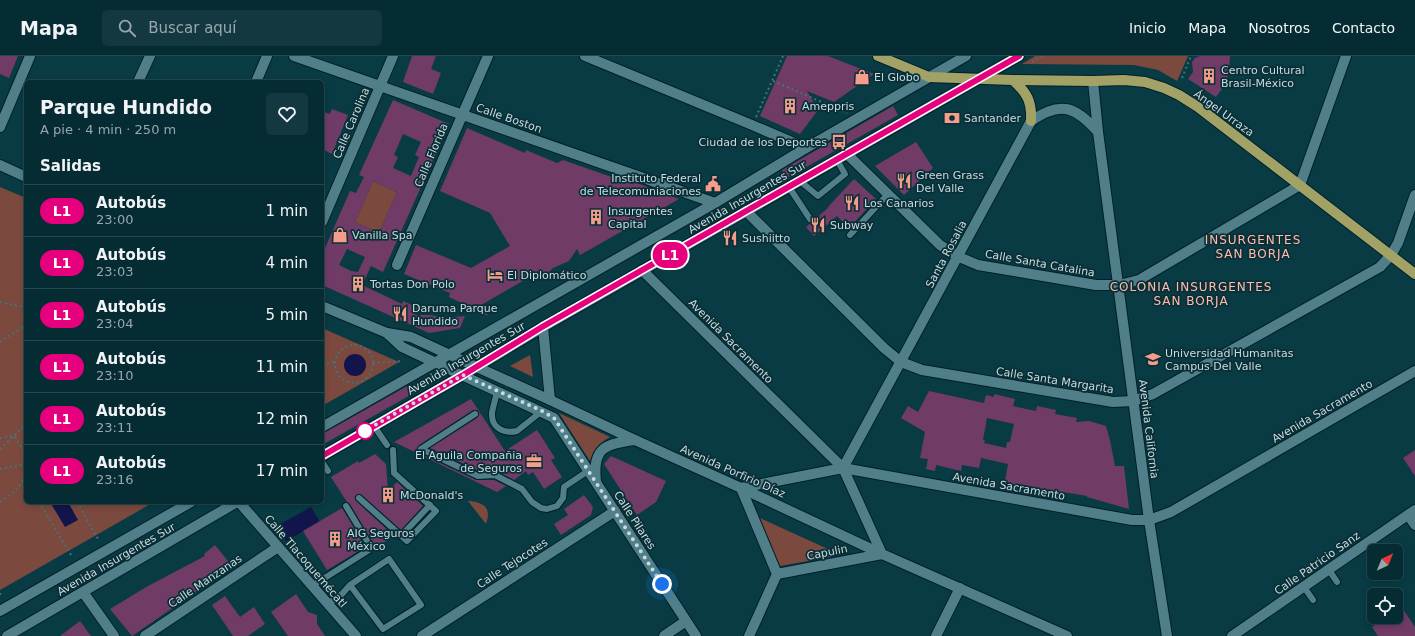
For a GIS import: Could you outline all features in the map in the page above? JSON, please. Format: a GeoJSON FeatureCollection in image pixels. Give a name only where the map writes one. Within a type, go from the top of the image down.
{"type":"FeatureCollection","features":[{"type":"Feature","properties":{"kind":"main road"},"geometry":{"type":"LineString","coordinates":[[878,56],[929,77]]}},
{"type":"Feature","properties":{"kind":"main road","name":"Ángel Urraza"},"geometry":{"type":"LineString","coordinates":[[929,77],[1013,80],[1124,80],[1145,82],[1179,95],[1198,107],[1415,274]]}},
{"type":"Feature","properties":{"kind":"main road"},"geometry":{"type":"LineString","coordinates":[[1013,80],[1023,89],[1027,96],[1030,104],[1031,121]]}},
{"type":"Feature","properties":{"kind":"street"},"geometry":{"type":"LineString","coordinates":[[0,127],[30,56]]}},
{"type":"Feature","properties":{"kind":"street"},"geometry":{"type":"LineString","coordinates":[[139,80],[150,56]]}},
{"type":"Feature","properties":{"kind":"street"},"geometry":{"type":"LineString","coordinates":[[257,80],[267,56]]}},
{"type":"Feature","properties":{"kind":"street","name":"Calle Boston"},"geometry":{"type":"LineString","coordinates":[[294,56],[715,203]]}},
{"type":"Feature","properties":{"kind":"street","name":"Calle Carolina"},"geometry":{"type":"LineString","coordinates":[[324,217],[393,56]]}},
{"type":"Feature","properties":{"kind":"street","name":"Calle Florida"},"geometry":{"type":"LineString","coordinates":[[397,265],[488,56]]}},
{"type":"Feature","properties":{"kind":"street"},"geometry":{"type":"LineString","coordinates":[[585,56],[806,148]]}},
{"type":"Feature","properties":{"kind":"street","name":"Avenida Insurgentes Sur"},"geometry":{"type":"LineString","coordinates":[[324,426],[715,203],[806,148],[966,56]]}},
{"type":"Feature","properties":{"kind":"street","name":"Avenida Insurgentes Sur"},"geometry":{"type":"LineString","coordinates":[[324,455],[477,367],[542,327],[1019,56]]}},
{"type":"Feature","properties":{"kind":"street"},"geometry":{"type":"LineString","coordinates":[[1300,185],[1346,56]]}},
{"type":"Feature","properties":{"kind":"street","name":"Avenida California"},"geometry":{"type":"LineString","coordinates":[[1093,81],[1098,132],[1133,401],[1149,520],[1167,636]]}},
{"type":"Feature","properties":{"kind":"street","name":"Santa Rosalia"},"geometry":{"type":"LineString","coordinates":[[843,468],[959,257],[1031,121],[1048,110],[1058,108],[1069,109],[1088,121],[1098,132]]}},
{"type":"Feature","properties":{"kind":"street","name":"Calle Santa Catalina"},"geometry":{"type":"LineString","coordinates":[[847,154],[940,245],[959,257],[986,266],[1096,285],[1119,285],[1139,280],[1300,185]]}},
{"type":"Feature","properties":{"kind":"street"},"geometry":{"type":"LineString","coordinates":[[0,165],[24,176]]}},
{"type":"Feature","properties":{"kind":"street","name":"Calle Santa Margarita"},"geometry":{"type":"LineString","coordinates":[[746,211],[884,348],[901,362],[922,370],[1112,402],[1133,401],[1153,394],[1380,266],[1391,255],[1398,243],[1415,195]]}},
{"type":"Feature","properties":{"kind":"street","name":"Avenida Sacramento"},"geometry":{"type":"LineString","coordinates":[[642,270],[843,468],[1132,520],[1149,520],[1171,512],[1415,371]]}},
{"type":"Feature","properties":{"kind":"street","name":"Avenida Porfirio Díaz"},"geometry":{"type":"LineString","coordinates":[[324,307],[387,333],[410,337],[550,400],[882,554],[1067,636]]}},
{"type":"Feature","properties":{"kind":"street"},"geometry":{"type":"LineString","coordinates":[[542,327],[550,400]]}},
{"type":"Feature","properties":{"kind":"street","name":"Avenida Porfirio Díaz"},"geometry":{"type":"LineString","coordinates":[[387,333],[402,347],[542,411],[554,418]]}},
{"type":"Feature","properties":{"kind":"street","name":"Calle Pilares"},"geometry":{"type":"LineString","coordinates":[[554,418],[696,636]]}},
{"type":"Feature","properties":{"kind":"street"},"geometry":{"type":"LineString","coordinates":[[597,485],[595,463],[599,454],[613,443],[635,440]]}},
{"type":"Feature","properties":{"kind":"street"},"geometry":{"type":"LineString","coordinates":[[752,635],[777,574],[741,488],[843,468],[882,554]]}},
{"type":"Feature","properties":{"kind":"street","name":"Avenida Insurgentes Sur"},"geometry":{"type":"LineString","coordinates":[[0,611],[187,504]]}},
{"type":"Feature","properties":{"kind":"street","name":"Avenida Insurgentes Sur"},"geometry":{"type":"LineString","coordinates":[[7,636],[235,504]]}},
{"type":"Feature","properties":{"kind":"street","name":"Calle Tlacoquemécatl"},"geometry":{"type":"LineString","coordinates":[[240,504],[356,636]]}},
{"type":"Feature","properties":{"kind":"street","name":"Calle Tejocotes"},"geometry":{"type":"LineString","coordinates":[[422,636],[615,511]]}},
{"type":"Feature","properties":{"kind":"street"},"geometry":{"type":"LineString","coordinates":[[1412,512],[1415,525]]}},
{"type":"Feature","properties":{"kind":"street","name":"Calle Patricio Sanz"},"geometry":{"type":"LineString","coordinates":[[1232,636],[1412,512]]}},
{"type":"Feature","properties":{"kind":"street","name":"Calle Manzanas"},"geometry":{"type":"LineString","coordinates":[[144,636],[278,547]]}},
{"type":"Feature","properties":{"kind":"street","name":"Capulin"},"geometry":{"type":"LineString","coordinates":[[777,574],[882,554]]}},
{"type":"Feature","properties":{"kind":"street"},"geometry":{"type":"LineString","coordinates":[[936,636],[960,588]]}},
{"type":"Feature","properties":{"kind":"street"},"geometry":{"type":"LineString","coordinates":[[83,592],[114,636]]}},
{"type":"Feature","properties":{"kind":"street"},"geometry":{"type":"LineString","coordinates":[[664,636],[686,621]]}},
{"type":"Feature","properties":{"kind":"lane"},"geometry":{"type":"LineString","coordinates":[[800,180],[818,196],[845,174],[837,160]]}},
{"type":"Feature","properties":{"kind":"lane"},"geometry":{"type":"LineString","coordinates":[[789,187],[810,219]]}},
{"type":"Feature","properties":{"kind":"lane"},"geometry":{"type":"LineString","coordinates":[[850,235],[888,194]]}},
{"type":"Feature","properties":{"kind":"lane"},"geometry":{"type":"LineString","coordinates":[[497,391],[492,418],[494,423],[501,430],[512,433],[517,432],[542,411]]}},
{"type":"Feature","properties":{"kind":"lane"},"geometry":{"type":"LineString","coordinates":[[475,414],[421,449],[478,476],[495,475],[522,489],[536,506],[547,509],[557,506],[563,498],[564,488],[588,471]]}},
{"type":"Feature","properties":{"kind":"lane"},"geometry":{"type":"LineString","coordinates":[[374,426],[387,445]]}},
{"type":"Feature","properties":{"kind":"lane"},"geometry":{"type":"LineString","coordinates":[[358,498],[407,541],[436,511],[394,473],[393,450]]}},
{"type":"Feature","properties":{"kind":"lane"},"geometry":{"type":"LineString","coordinates":[[324,465],[328,471]]}},
{"type":"Feature","properties":{"kind":"lane"},"geometry":{"type":"LineString","coordinates":[[312,586],[369,550],[369,544],[346,506]]}},
{"type":"Feature","properties":{"kind":"lane"},"geometry":{"type":"LineString","coordinates":[[328,604],[342,594],[350,585],[389,559],[421,605],[383,629],[350,585]]}},
{"type":"Feature","properties":{"kind":"lane"},"geometry":{"type":"LineString","coordinates":[[1329,570],[1337,582]]}},
{"type":"Feature","properties":{"kind":"lane"},"geometry":{"type":"LineString","coordinates":[[1304,587],[1313,600]]}},
{"type":"Feature","properties":{"kind":"path"},"geometry":{"type":"LineString","coordinates":[[752,125],[783,56]]}},
{"type":"Feature","properties":{"kind":"path"},"geometry":{"type":"LineString","coordinates":[[1032,62],[1042,56]]}},
{"type":"Feature","properties":{"kind":"path"},"geometry":{"type":"LineString","coordinates":[[1182,78],[1191,56]]}},
{"type":"Feature","properties":{"kind":"path"},"geometry":{"type":"LineString","coordinates":[[773,81],[859,118]]}},
{"type":"Feature","properties":{"kind":"path"},"geometry":{"type":"LineString","coordinates":[[0,302],[24,307]]}},
{"type":"Feature","properties":{"kind":"path"},"geometry":{"type":"LineString","coordinates":[[0,342],[24,326]]}},
{"type":"Feature","properties":{"kind":"path"},"geometry":{"type":"LineString","coordinates":[[349,345],[366,348],[372,358],[373,363],[367,379],[356,383],[345,381],[340,377],[335,367],[336,356],[349,345]]}},
{"type":"Feature","properties":{"kind":"path"},"geometry":{"type":"LineString","coordinates":[[373,363],[403,361]]}},
{"type":"Feature","properties":{"kind":"path"},"geometry":{"type":"LineString","coordinates":[[324,364],[335,362]]}},
{"type":"Feature","properties":{"kind":"path"},"geometry":{"type":"LineString","coordinates":[[0,449],[24,427]]}},
{"type":"Feature","properties":{"kind":"path"},"geometry":{"type":"LineString","coordinates":[[0,438],[14,436]]}},
{"type":"Feature","properties":{"kind":"path"},"geometry":{"type":"LineString","coordinates":[[14,436],[24,451]]}},
{"type":"Feature","properties":{"kind":"path"},"geometry":{"type":"LineString","coordinates":[[0,469],[24,464]]}},
{"type":"Feature","properties":{"kind":"path"},"geometry":{"type":"LineString","coordinates":[[0,502],[14,492],[24,481]]}},
{"type":"Feature","properties":{"kind":"path"},"geometry":{"type":"LineString","coordinates":[[40,504],[71,555]]}},
{"type":"Feature","properties":{"kind":"path"},"geometry":{"type":"LineString","coordinates":[[78,504],[98,539]]}},
{"type":"Feature","properties":{"kind":"shaded area"},"geometry":{"type":"Polygon","coordinates":[[[1035,56],[1188,56],[1177,81],[1158,70],[1134,65],[1022,64],[1035,56]]]}},
{"type":"Feature","properties":{"kind":"shaded area"},"geometry":{"type":"Polygon","coordinates":[[[373,181],[397,192],[379,233],[355,222],[373,181]]]}},
{"type":"Feature","properties":{"kind":"shaded area"},"geometry":{"type":"Polygon","coordinates":[[[0,187],[24,197],[24,504],[150,504],[0,590],[0,187]]]}},
{"type":"Feature","properties":{"kind":"shaded area"},"geometry":{"type":"Polygon","coordinates":[[[324,329],[399,362],[324,405],[324,329]]]}},
{"type":"Feature","properties":{"kind":"shaded area"},"geometry":{"type":"Polygon","coordinates":[[[355,354],[363,357],[366,365],[363,373],[355,376],[347,373],[344,365],[347,357],[355,354]]]}},
{"type":"Feature","properties":{"kind":"shaded area"},"geometry":{"type":"Polygon","coordinates":[[[530,355],[533,377],[510,366],[530,355]]]}},
{"type":"Feature","properties":{"kind":"shaded area"},"geometry":{"type":"Polygon","coordinates":[[[559,413],[610,437],[597,447],[590,461],[559,413]]]}},
{"type":"Feature","properties":{"kind":"shaded area"},"geometry":{"type":"Polygon","coordinates":[[[468,501],[485,506],[488,513],[486,524],[468,501]]]}},
{"type":"Feature","properties":{"kind":"shaded area"},"geometry":{"type":"Polygon","coordinates":[[[51,504],[69,504],[78,520],[65,527],[51,504]]]}},
{"type":"Feature","properties":{"kind":"shaded area"},"geometry":{"type":"Polygon","coordinates":[[[311,507],[320,522],[286,541],[277,526],[311,507]]]}},
{"type":"Feature","properties":{"kind":"shaded area"},"geometry":{"type":"Polygon","coordinates":[[[760,518],[841,555],[780,566],[760,518]]]}},
{"type":"Feature","properties":{"kind":"building"},"geometry":{"type":"Polygon","coordinates":[[[0,56],[18,56],[9,78],[0,74],[0,56]]]}},
{"type":"Feature","properties":{"kind":"building"},"geometry":{"type":"Polygon","coordinates":[[[412,56],[436,56],[431,69],[441,73],[433,94],[403,82],[412,56]]]}},
{"type":"Feature","properties":{"kind":"building"},"geometry":{"type":"Polygon","coordinates":[[[787,56],[828,56],[874,74],[834,102],[807,91],[818,110],[800,134],[760,116],[787,56]]]}},
{"type":"Feature","properties":{"kind":"building","name":"Centro Cultural Brasil-México"},"geometry":{"type":"Polygon","coordinates":[[[1200,56],[1230,56],[1229,73],[1224,86],[1216,97],[1188,79],[1193,72],[1192,62],[1195,58],[1200,56]]]}},
{"type":"Feature","properties":{"kind":"building"},"geometry":{"type":"Polygon","coordinates":[[[393,100],[449,124],[383,272],[371,266],[362,285],[402,304],[403,301],[418,308],[415,315],[430,315],[444,318],[465,316],[460,328],[429,333],[324,286],[324,250],[350,191],[356,193],[364,177],[359,175],[393,100]],[[403,134],[394,155],[398,157],[393,168],[411,176],[419,157],[415,155],[421,142],[403,134]],[[373,181],[355,222],[379,233],[397,192],[373,181]],[[347,249],[339,265],[351,271],[358,272],[365,257],[347,249]]]}},
{"type":"Feature","properties":{"kind":"building"},"geometry":{"type":"Polygon","coordinates":[[[893,106],[898,115],[787,178],[782,170],[893,106]]]}},
{"type":"Feature","properties":{"kind":"building"},"geometry":{"type":"Polygon","coordinates":[[[332,109],[348,115],[332,154],[324,150],[324,112],[330,114],[332,109]]]}},
{"type":"Feature","properties":{"kind":"building"},"geometry":{"type":"Polygon","coordinates":[[[467,128],[525,153],[526,150],[557,163],[563,160],[623,181],[626,179],[679,199],[580,255],[577,249],[569,261],[553,268],[541,280],[528,278],[481,305],[488,316],[449,297],[450,293],[404,274],[416,245],[471,268],[510,246],[490,213],[440,191],[467,128]]]}},
{"type":"Feature","properties":{"kind":"building","name":"Green Grass Del Valle"},"geometry":{"type":"Polygon","coordinates":[[[916,142],[933,168],[904,195],[875,166],[916,142]]]}},
{"type":"Feature","properties":{"kind":"building","name":"Los Canarios"},"geometry":{"type":"Polygon","coordinates":[[[854,179],[876,199],[849,228],[837,216],[814,236],[806,227],[828,208],[854,179]]]}},
{"type":"Feature","properties":{"kind":"building"},"geometry":{"type":"Polygon","coordinates":[[[409,385],[414,393],[324,444],[324,433],[409,385]]]}},
{"type":"Feature","properties":{"kind":"building"},"geometry":{"type":"Polygon","coordinates":[[[929,391],[984,403],[986,395],[994,397],[994,394],[1015,399],[1013,406],[1036,411],[1037,406],[1056,410],[1055,414],[1077,418],[1076,422],[1089,421],[1106,426],[1115,466],[1124,466],[1129,509],[1087,496],[1063,492],[1062,496],[1042,492],[1043,489],[1018,484],[1017,489],[1004,487],[1008,464],[981,458],[979,468],[962,465],[961,471],[936,465],[935,471],[926,469],[928,459],[920,458],[925,432],[901,418],[908,406],[918,412],[929,391]],[[987,418],[983,440],[985,440],[984,443],[1006,448],[1007,442],[1010,442],[1014,424],[987,418]]]}},
{"type":"Feature","properties":{"kind":"building"},"geometry":{"type":"Polygon","coordinates":[[[471,399],[505,451],[537,430],[555,458],[551,460],[562,477],[544,489],[533,472],[528,475],[526,471],[514,480],[497,471],[479,471],[430,448],[477,418],[479,413],[477,410],[473,410],[419,445],[417,450],[419,453],[476,480],[494,480],[506,486],[497,492],[394,442],[471,399]]]}},
{"type":"Feature","properties":{"kind":"building"},"geometry":{"type":"Polygon","coordinates":[[[1415,450],[1415,476],[1403,458],[1415,450]]]}},
{"type":"Feature","properties":{"kind":"building","name":"McDonald's"},"geometry":{"type":"Polygon","coordinates":[[[375,454],[386,464],[388,491],[397,482],[423,506],[401,530],[362,495],[356,495],[356,501],[394,536],[377,547],[331,477],[358,461],[359,463],[375,454]]]}},
{"type":"Feature","properties":{"kind":"building"},"geometry":{"type":"Polygon","coordinates":[[[611,456],[666,481],[656,502],[637,515],[604,464],[611,456]]]}},
{"type":"Feature","properties":{"kind":"building"},"geometry":{"type":"Polygon","coordinates":[[[584,495],[593,507],[591,515],[561,535],[554,524],[568,515],[564,509],[584,495]]]}},
{"type":"Feature","properties":{"kind":"building","name":"AIG Seguros México"},"geometry":{"type":"Polygon","coordinates":[[[342,508],[364,545],[364,548],[327,570],[303,531],[342,508]]]}},
{"type":"Feature","properties":{"kind":"building"},"geometry":{"type":"Polygon","coordinates":[[[215,545],[232,566],[204,588],[203,587],[132,636],[110,609],[148,586],[205,556],[204,554],[215,545]]]}},
{"type":"Feature","properties":{"kind":"building"},"geometry":{"type":"Polygon","coordinates":[[[296,594],[308,612],[317,615],[317,624],[325,636],[288,636],[271,612],[296,594]]]}},
{"type":"Feature","properties":{"kind":"building"},"geometry":{"type":"Polygon","coordinates":[[[225,596],[240,617],[254,607],[265,624],[248,636],[233,636],[212,605],[225,596]]]}},
{"type":"Feature","properties":{"kind":"building"},"geometry":{"type":"Polygon","coordinates":[[[1403,609],[1415,627],[1415,636],[1378,636],[1372,627],[1376,624],[1403,624],[1403,609]]]}},
{"type":"Feature","properties":{"kind":"building"},"geometry":{"type":"Polygon","coordinates":[[[80,621],[91,636],[60,636],[80,621]]]}},
{"type":"Feature","properties":{"kind":"bus line","name":"L1"},"geometry":{"type":"LineString","coordinates":[[324,455],[463,375],[542,327],[1019,56]]}},
{"type":"Feature","properties":{"kind":"place","name":"Centro Cultural Brasil-México"},"geometry":{"type":"Point","coordinates":[1209,76]}},
{"type":"Feature","properties":{"kind":"place","name":"El Globo"},"geometry":{"type":"Point","coordinates":[862,77]}},
{"type":"Feature","properties":{"kind":"place","name":"Ameppris"},"geometry":{"type":"Point","coordinates":[790,106]}},
{"type":"Feature","properties":{"kind":"place","name":"Santander"},"geometry":{"type":"Point","coordinates":[952,118]}},
{"type":"Feature","properties":{"kind":"place","name":"Ciudad de los Deportes"},"geometry":{"type":"Point","coordinates":[839,142]}},
{"type":"Feature","properties":{"kind":"place","name":"Green Grass Del Valle"},"geometry":{"type":"Point","coordinates":[904,181]}},
{"type":"Feature","properties":{"kind":"place","name":"Instituto Federal de Telecomuniaciones"},"geometry":{"type":"Point","coordinates":[713,184]}},
{"type":"Feature","properties":{"kind":"place","name":"Los Canarios"},"geometry":{"type":"Point","coordinates":[852,203]}},
{"type":"Feature","properties":{"kind":"place","name":"Insurgentes Capital"},"geometry":{"type":"Point","coordinates":[596,217]}},
{"type":"Feature","properties":{"kind":"place","name":"Subway"},"geometry":{"type":"Point","coordinates":[818,225]}},
{"type":"Feature","properties":{"kind":"place","name":"Vanilla Spa"},"geometry":{"type":"Point","coordinates":[340,235]}},
{"type":"Feature","properties":{"kind":"place","name":"Sushiitto"},"geometry":{"type":"Point","coordinates":[730,238]}},
{"type":"Feature","properties":{"kind":"place","name":"El Diplomático"},"geometry":{"type":"Point","coordinates":[495,275]}},
{"type":"Feature","properties":{"kind":"place","name":"Tortas Don Polo"},"geometry":{"type":"Point","coordinates":[358,284]}},
{"type":"Feature","properties":{"kind":"place","name":"Daruma Parque Hundido"},"geometry":{"type":"Point","coordinates":[400,314]}},
{"type":"Feature","properties":{"kind":"place","name":"Universidad Humanitas Campus Del Valle"},"geometry":{"type":"Point","coordinates":[1153,359]}},
{"type":"Feature","properties":{"kind":"place","name":"El Aguila Compañia de Seguros"},"geometry":{"type":"Point","coordinates":[534,461]}},
{"type":"Feature","properties":{"kind":"place","name":"McDonald's"},"geometry":{"type":"Point","coordinates":[388,495]}},
{"type":"Feature","properties":{"kind":"place","name":"AIG Seguros México"},"geometry":{"type":"Point","coordinates":[335,539]}},
{"type":"Feature","properties":{"kind":"district","name":"INSURGENTES SAN BORJA"},"geometry":{"type":"Point","coordinates":[1253,247]}},
{"type":"Feature","properties":{"kind":"district","name":"COLONIA INSURGENTES SAN BORJA"},"geometry":{"type":"Point","coordinates":[1191,294]}},
{"type":"Feature","properties":{"kind":"route"},"geometry":{"type":"LineString","coordinates":[[365,431],[361,433],[463,375],[542,411],[554,418],[662,584]]}}]}
